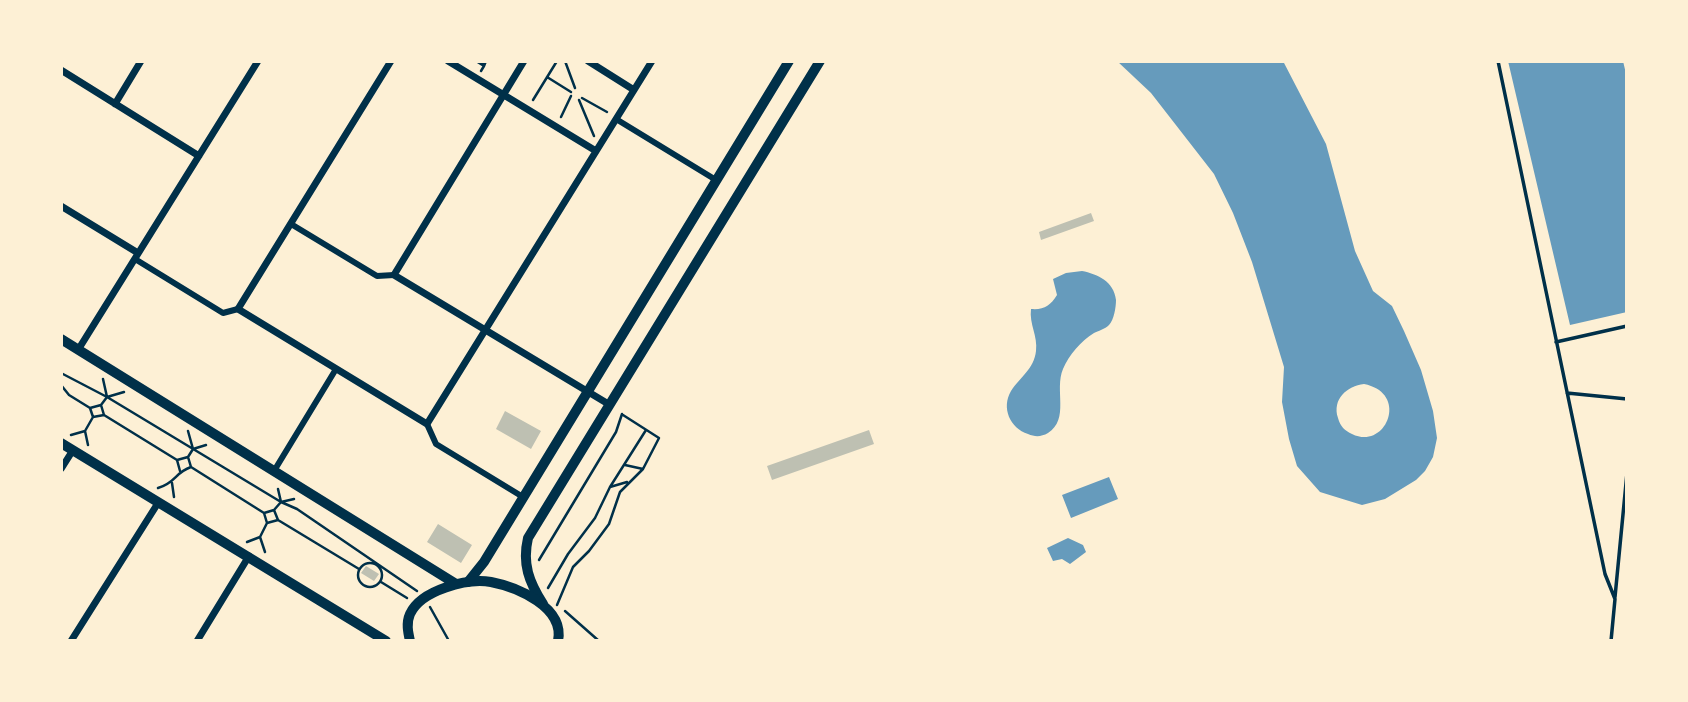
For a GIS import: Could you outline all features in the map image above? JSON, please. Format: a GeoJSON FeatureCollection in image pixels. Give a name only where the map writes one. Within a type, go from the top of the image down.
{"type":"FeatureCollection","features":[{"type":"Feature","properties":{"kind":"main road"},"geometry":{"type":"LineString","coordinates":[[61,339],[462,583]]}},
{"type":"Feature","properties":{"kind":"main road"},"geometry":{"type":"LineString","coordinates":[[61,441],[386,641]]}},
{"type":"Feature","properties":{"kind":"main road"},"geometry":{"type":"LineString","coordinates":[[410,641],[407,629],[409,615],[417,604],[462,583],[491,582],[551,604],[562,639]]}},
{"type":"Feature","properties":{"kind":"street"},"geometry":{"type":"LineString","coordinates":[[115,103],[141,61]]}},
{"type":"Feature","properties":{"kind":"street"},"geometry":{"type":"LineString","coordinates":[[78,350],[258,61]]}},
{"type":"Feature","properties":{"kind":"street"},"geometry":{"type":"LineString","coordinates":[[61,206],[223,313],[238,309],[391,61]]}},
{"type":"Feature","properties":{"kind":"street"},"geometry":{"type":"LineString","coordinates":[[448,61],[596,152]]}},
{"type":"Feature","properties":{"kind":"street"},"geometry":{"type":"LineString","coordinates":[[394,275],[524,61]]}},
{"type":"Feature","properties":{"kind":"street"},"geometry":{"type":"LineString","coordinates":[[588,61],[634,90]]}},
{"type":"Feature","properties":{"kind":"street"},"geometry":{"type":"LineString","coordinates":[[427,424],[596,152],[613,117],[652,61]]}},
{"type":"Feature","properties":{"kind":"street"},"geometry":{"type":"LineString","coordinates":[[462,583],[484,562],[789,61]]}},
{"type":"Feature","properties":{"kind":"street"},"geometry":{"type":"LineString","coordinates":[[551,604],[530,580],[525,567],[528,538],[820,61]]}},
{"type":"Feature","properties":{"kind":"street"},"geometry":{"type":"LineString","coordinates":[[61,70],[199,156]]}},
{"type":"Feature","properties":{"kind":"street"},"geometry":{"type":"LineString","coordinates":[[613,117],[716,180]]}},
{"type":"Feature","properties":{"kind":"street"},"geometry":{"type":"LineString","coordinates":[[291,224],[377,276],[394,275],[610,405]]}},
{"type":"Feature","properties":{"kind":"street"},"geometry":{"type":"LineString","coordinates":[[238,309],[427,424],[436,444],[523,498]]}},
{"type":"Feature","properties":{"kind":"street"},"geometry":{"type":"LineString","coordinates":[[274,471],[336,369]]}},
{"type":"Feature","properties":{"kind":"street"},"geometry":{"type":"LineString","coordinates":[[61,469],[73,450]]}},
{"type":"Feature","properties":{"kind":"street"},"geometry":{"type":"LineString","coordinates":[[71,641],[158,503]]}},
{"type":"Feature","properties":{"kind":"street"},"geometry":{"type":"LineString","coordinates":[[197,641],[248,556]]}},
{"type":"Feature","properties":{"kind":"lane"},"geometry":{"type":"LineString","coordinates":[[1498,61],[1605,574],[1615,600]]}},
{"type":"Feature","properties":{"kind":"lane"},"geometry":{"type":"LineString","coordinates":[[1556,342],[1627,326]]}},
{"type":"Feature","properties":{"kind":"lane"},"geometry":{"type":"LineString","coordinates":[[1567,393],[1627,399]]}},
{"type":"Feature","properties":{"kind":"lane"},"geometry":{"type":"LineString","coordinates":[[1611,641],[1627,473]]}},
{"type":"Feature","properties":{"kind":"path"},"geometry":{"type":"LineString","coordinates":[[476,61],[484,66],[484,61]]}},
{"type":"Feature","properties":{"kind":"path"},"geometry":{"type":"LineString","coordinates":[[543,106],[533,100],[557,61]]}},
{"type":"Feature","properties":{"kind":"path"},"geometry":{"type":"LineString","coordinates":[[552,111],[561,117],[573,92],[565,61]]}},
{"type":"Feature","properties":{"kind":"path"},"geometry":{"type":"LineString","coordinates":[[547,77],[573,92]]}},
{"type":"Feature","properties":{"kind":"path"},"geometry":{"type":"LineString","coordinates":[[584,131],[595,138],[581,99],[613,117]]}},
{"type":"Feature","properties":{"kind":"path"},"geometry":{"type":"LineString","coordinates":[[90,408],[101,405],[107,397],[100,363]]}},
{"type":"Feature","properties":{"kind":"path"},"geometry":{"type":"LineString","coordinates":[[61,373],[107,397],[297,509],[385,572],[416,590],[425,599],[449,641]]}},
{"type":"Feature","properties":{"kind":"path"},"geometry":{"type":"LineString","coordinates":[[61,386],[69,395],[90,408],[93,417],[85,431],[61,441]]}},
{"type":"Feature","properties":{"kind":"path"},"geometry":{"type":"LineString","coordinates":[[101,405],[104,415],[177,460],[180,471]]}},
{"type":"Feature","properties":{"kind":"path"},"geometry":{"type":"LineString","coordinates":[[536,566],[615,432],[622,414],[659,438],[643,469],[620,492],[609,524],[573,567],[551,604]]}},
{"type":"Feature","properties":{"kind":"path"},"geometry":{"type":"LineString","coordinates":[[93,417],[104,415]]}},
{"type":"Feature","properties":{"kind":"path"},"geometry":{"type":"LineString","coordinates":[[177,460],[188,457],[193,449],[184,416]]}},
{"type":"Feature","properties":{"kind":"path"},"geometry":{"type":"LineString","coordinates":[[599,641],[551,604],[545,593],[568,554],[595,518],[610,487],[646,429]]}},
{"type":"Feature","properties":{"kind":"path"},"geometry":{"type":"LineString","coordinates":[[188,457],[191,467],[264,513],[267,523],[260,537],[270,569]]}},
{"type":"Feature","properties":{"kind":"path"},"geometry":{"type":"LineString","coordinates":[[624,465],[643,469]]}},
{"type":"Feature","properties":{"kind":"path"},"geometry":{"type":"LineString","coordinates":[[143,493],[172,483],[180,471],[191,467]]}},
{"type":"Feature","properties":{"kind":"path"},"geometry":{"type":"LineString","coordinates":[[274,471],[281,502]]}},
{"type":"Feature","properties":{"kind":"path"},"geometry":{"type":"LineString","coordinates":[[610,487],[628,482]]}},
{"type":"Feature","properties":{"kind":"path"},"geometry":{"type":"LineString","coordinates":[[264,513],[274,510],[281,502]]}},
{"type":"Feature","properties":{"kind":"path"},"geometry":{"type":"LineString","coordinates":[[274,510],[278,520],[359,569]]}},
{"type":"Feature","properties":{"kind":"path"},"geometry":{"type":"LineString","coordinates":[[267,523],[278,520]]}},
{"type":"Feature","properties":{"kind":"path"},"geometry":{"type":"LineString","coordinates":[[367,562],[382,572],[381,582],[373,588],[359,579],[359,569],[367,562]]}},
{"type":"Feature","properties":{"kind":"path"},"geometry":{"type":"LineString","coordinates":[[381,582],[410,599]]}},
{"type":"Feature","properties":{"kind":"water"},"geometry":{"type":"Polygon","coordinates":[[[1117,61],[1283,61],[1326,144],[1355,251],[1373,291],[1392,306],[1421,370],[1433,411],[1437,438],[1433,457],[1416,480],[1385,499],[1362,505],[1320,492],[1297,466],[1282,402],[1284,367],[1252,262],[1233,213],[1214,174],[1151,93],[1117,61]],[[1364,384],[1352,387],[1342,395],[1337,411],[1345,430],[1364,437],[1375,435],[1383,428],[1388,419],[1389,408],[1386,398],[1378,389],[1364,384]]]}},
{"type":"Feature","properties":{"kind":"water"},"geometry":{"type":"Polygon","coordinates":[[[1508,61],[1623,61],[1627,78],[1627,312],[1570,325],[1508,61]]]}},
{"type":"Feature","properties":{"kind":"water"},"geometry":{"type":"Polygon","coordinates":[[[1082,271],[1099,276],[1112,288],[1116,300],[1113,317],[1111,323],[1080,344],[1063,369],[1060,412],[1055,427],[1043,435],[1031,435],[1012,422],[1007,404],[1011,391],[1030,368],[1035,357],[1031,309],[1049,305],[1057,295],[1053,279],[1066,273],[1082,271]]]}},
{"type":"Feature","properties":{"kind":"water"},"geometry":{"type":"Polygon","coordinates":[[[1109,477],[1118,499],[1071,518],[1062,495],[1109,477]]]}},
{"type":"Feature","properties":{"kind":"water"},"geometry":{"type":"Polygon","coordinates":[[[1068,538],[1083,545],[1086,552],[1070,564],[1062,559],[1053,561],[1047,548],[1068,538]]]}},
{"type":"Feature","properties":{"kind":"building"},"geometry":{"type":"Polygon","coordinates":[[[1091,213],[1094,221],[1041,240],[1039,232],[1091,213]]]}},
{"type":"Feature","properties":{"kind":"building"},"geometry":{"type":"Polygon","coordinates":[[[505,411],[541,431],[531,449],[496,429],[505,411]]]}},
{"type":"Feature","properties":{"kind":"building"},"geometry":{"type":"Polygon","coordinates":[[[869,430],[874,444],[772,480],[767,466],[869,430]]]}},
{"type":"Feature","properties":{"kind":"building"},"geometry":{"type":"Polygon","coordinates":[[[438,524],[472,545],[461,563],[427,542],[438,524]]]}},
{"type":"Feature","properties":{"kind":"building"},"geometry":{"type":"Polygon","coordinates":[[[366,566],[379,574],[374,581],[361,573],[366,566]]]}}]}
